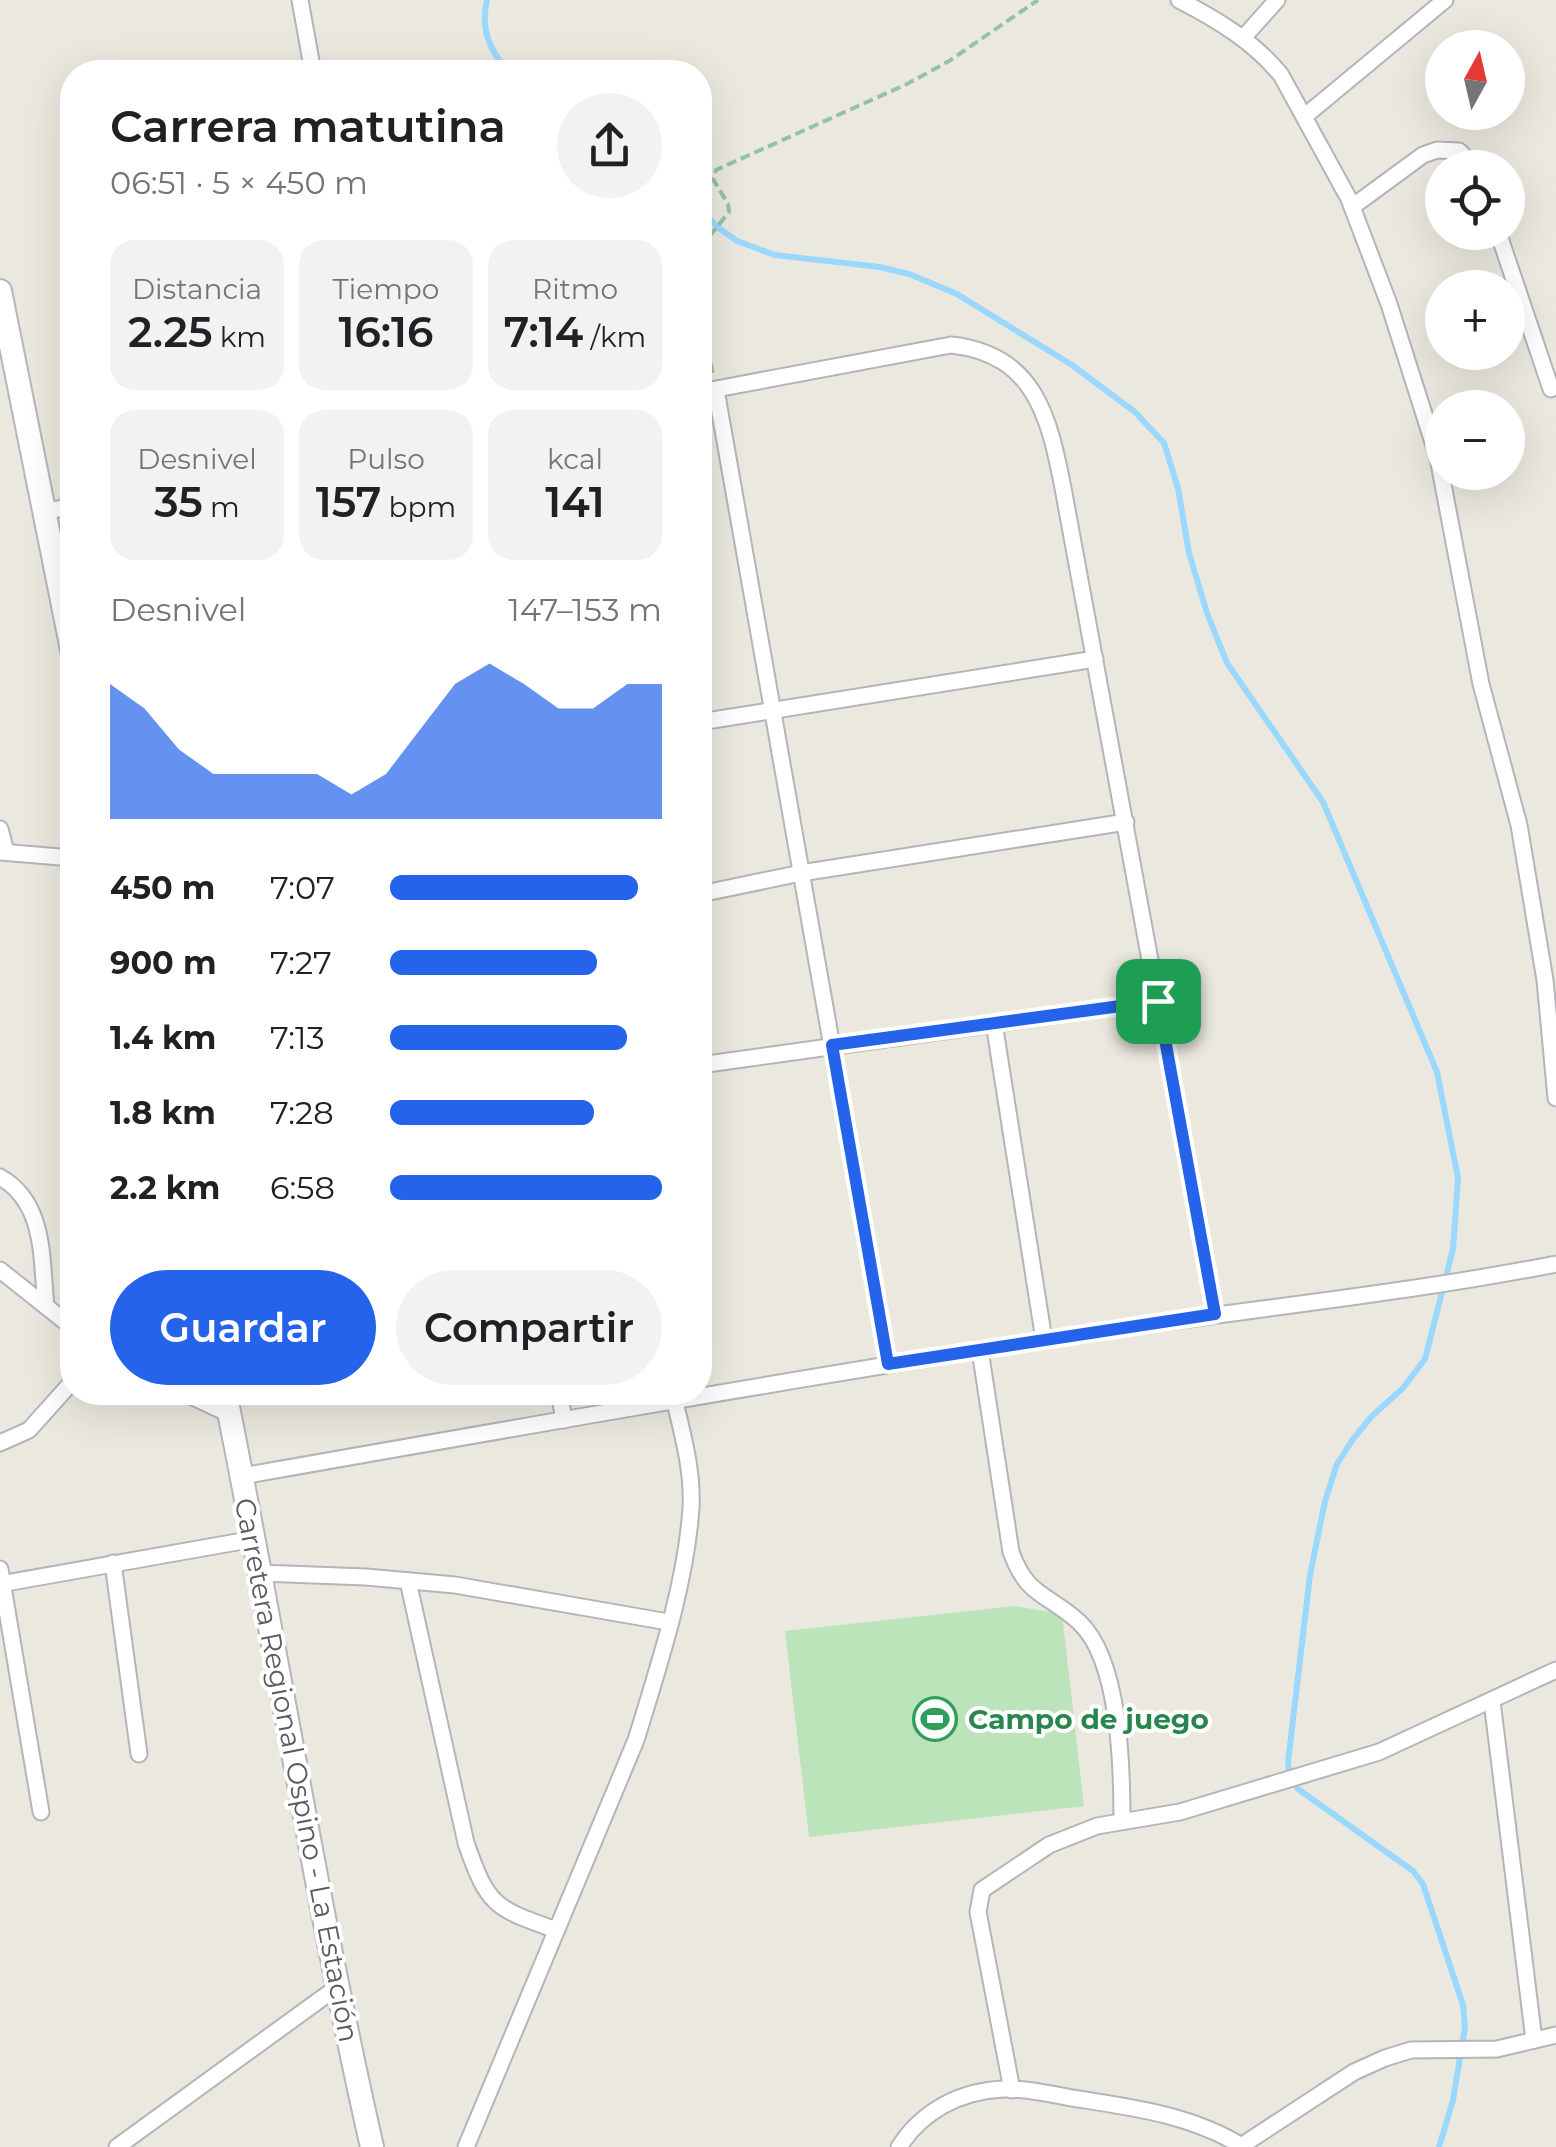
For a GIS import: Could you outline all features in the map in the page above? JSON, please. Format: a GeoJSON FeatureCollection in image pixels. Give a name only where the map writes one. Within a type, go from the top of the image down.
{"type":"FeatureCollection","features":[{"type":"Feature","properties":{"kind":"main road"},"geometry":{"type":"LineString","coordinates":[[0,291],[5,341],[60,591]]}},
{"type":"Feature","properties":{"kind":"main road","name":"Carretera Regional Ospino - La Estación"},"geometry":{"type":"LineString","coordinates":[[227,1405],[336,1988],[372,2147]]}},
{"type":"Feature","properties":{"kind":"street"},"geometry":{"type":"LineString","coordinates":[[300,0],[312,60]]}},
{"type":"Feature","properties":{"kind":"street"},"geometry":{"type":"LineString","coordinates":[[1179,0],[1243,38],[1281,76],[1352,207],[1390,304],[1445,492],[1481,684],[1519,824],[1545,980],[1556,1098]]}},
{"type":"Feature","properties":{"kind":"street"},"geometry":{"type":"LineString","coordinates":[[1243,38],[1276,0]]}},
{"type":"Feature","properties":{"kind":"street"},"geometry":{"type":"LineString","coordinates":[[1306,116],[1446,0]]}},
{"type":"Feature","properties":{"kind":"street"},"geometry":{"type":"LineString","coordinates":[[1352,207],[1425,155]]}},
{"type":"Feature","properties":{"kind":"street"},"geometry":{"type":"LineString","coordinates":[[1504,250],[1551,389]]}},
{"type":"Feature","properties":{"kind":"street"},"geometry":{"type":"LineString","coordinates":[[712,390],[952,345],[975,348],[1007,363],[1034,392],[1047,423],[1060,474],[1215,1314]]}},
{"type":"Feature","properties":{"kind":"street"},"geometry":{"type":"LineString","coordinates":[[712,411],[772,709],[888,1364]]}},
{"type":"Feature","properties":{"kind":"street"},"geometry":{"type":"LineString","coordinates":[[44,512],[60,509]]}},
{"type":"Feature","properties":{"kind":"street"},"geometry":{"type":"LineString","coordinates":[[712,720],[1095,659]]}},
{"type":"Feature","properties":{"kind":"street"},"geometry":{"type":"LineString","coordinates":[[712,892],[801,873],[1126,822]]}},
{"type":"Feature","properties":{"kind":"street"},"geometry":{"type":"LineString","coordinates":[[0,829],[3,852],[60,857]]}},
{"type":"Feature","properties":{"kind":"street"},"geometry":{"type":"LineString","coordinates":[[712,1063],[1158,1001]]}},
{"type":"Feature","properties":{"kind":"street"},"geometry":{"type":"LineString","coordinates":[[994,1023],[1044,1340]]}},
{"type":"Feature","properties":{"kind":"street"},"geometry":{"type":"LineString","coordinates":[[0,1177],[28,1200],[35,1216],[46,1306]]}},
{"type":"Feature","properties":{"kind":"street"},"geometry":{"type":"LineString","coordinates":[[712,1395],[888,1364],[1215,1314],[1404,1290],[1556,1264]]}},
{"type":"Feature","properties":{"kind":"street"},"geometry":{"type":"LineString","coordinates":[[0,1270],[60,1317]]}},
{"type":"Feature","properties":{"kind":"street"},"geometry":{"type":"LineString","coordinates":[[980,1350],[1011,1552],[1031,1590],[1080,1623],[1100,1648],[1120,1740],[1122,1821]]}},
{"type":"Feature","properties":{"kind":"street"},"geometry":{"type":"LineString","coordinates":[[0,1443],[29,1430],[60,1395]]}},
{"type":"Feature","properties":{"kind":"street"},"geometry":{"type":"LineString","coordinates":[[561,1405],[564,1420]]}},
{"type":"Feature","properties":{"kind":"street"},"geometry":{"type":"LineString","coordinates":[[242,1476],[656,1405]]}},
{"type":"Feature","properties":{"kind":"street"},"geometry":{"type":"LineString","coordinates":[[466,2147],[636,1740],[668,1622],[691,1508],[690,1476],[676,1405]]}},
{"type":"Feature","properties":{"kind":"street"},"geometry":{"type":"LineString","coordinates":[[41,1812],[1,1578],[113,1564],[254,1539]]}},
{"type":"Feature","properties":{"kind":"street"},"geometry":{"type":"LineString","coordinates":[[113,1564],[139,1754]]}},
{"type":"Feature","properties":{"kind":"street"},"geometry":{"type":"LineString","coordinates":[[260,1573],[456,1585],[668,1622]]}},
{"type":"Feature","properties":{"kind":"street"},"geometry":{"type":"LineString","coordinates":[[408,1581],[466,1843],[480,1881],[492,1900],[508,1913],[556,1930]]}},
{"type":"Feature","properties":{"kind":"street"},"geometry":{"type":"LineString","coordinates":[[1012,2090],[979,1929],[982,1890],[1049,1845],[1096,1826],[1180,1812],[1380,1752],[1556,1670]]}},
{"type":"Feature","properties":{"kind":"street"},"geometry":{"type":"LineString","coordinates":[[1492,1701],[1534,2040]]}},
{"type":"Feature","properties":{"kind":"street"},"geometry":{"type":"LineString","coordinates":[[117,2147],[336,1988]]}},
{"type":"Feature","properties":{"kind":"street"},"geometry":{"type":"LineString","coordinates":[[899,2147],[929,2112],[947,2102],[1012,2090],[1150,2111],[1191,2123],[1242,2146],[1354,2072],[1385,2058],[1411,2050],[1462,2052],[1556,2035]]}},
{"type":"Feature","properties":{"kind":"path"},"geometry":{"type":"LineString","coordinates":[[712,233],[728,212],[728,204],[713,179],[716,170],[907,84],[966,50],[1038,0]]}},
{"type":"Feature","properties":{"kind":"green space","name":"Campo de juego"},"geometry":{"type":"Polygon","coordinates":[[[1015,1606],[1062,1614],[1084,1806],[809,1837],[785,1631],[1015,1606]]]}},
{"type":"Feature","properties":{"kind":"waterway"},"geometry":{"type":"LineString","coordinates":[[487,0],[488,39],[499,60]]}},
{"type":"Feature","properties":{"kind":"waterway"},"geometry":{"type":"LineString","coordinates":[[712,221],[737,241],[775,255],[880,267],[957,294],[1072,365],[1135,412],[1164,443],[1178,488],[1189,553],[1227,663],[1323,802],[1437,1072],[1458,1178],[1453,1249],[1425,1359],[1403,1388],[1353,1439],[1337,1464],[1325,1501],[1310,1575],[1288,1762],[1290,1778],[1298,1789],[1413,1871],[1423,1884],[1463,2005],[1465,2027],[1453,2100],[1439,2147]]}},
{"type":"Feature","properties":{"kind":"place","name":"Campo de juego"},"geometry":{"type":"Point","coordinates":[935,1719]}},
{"type":"Feature","properties":{"kind":"route"},"geometry":{"type":"LineString","coordinates":[[1158,1001],[1215,1314],[888,1364],[832,1045],[1158,1001]]}}]}
